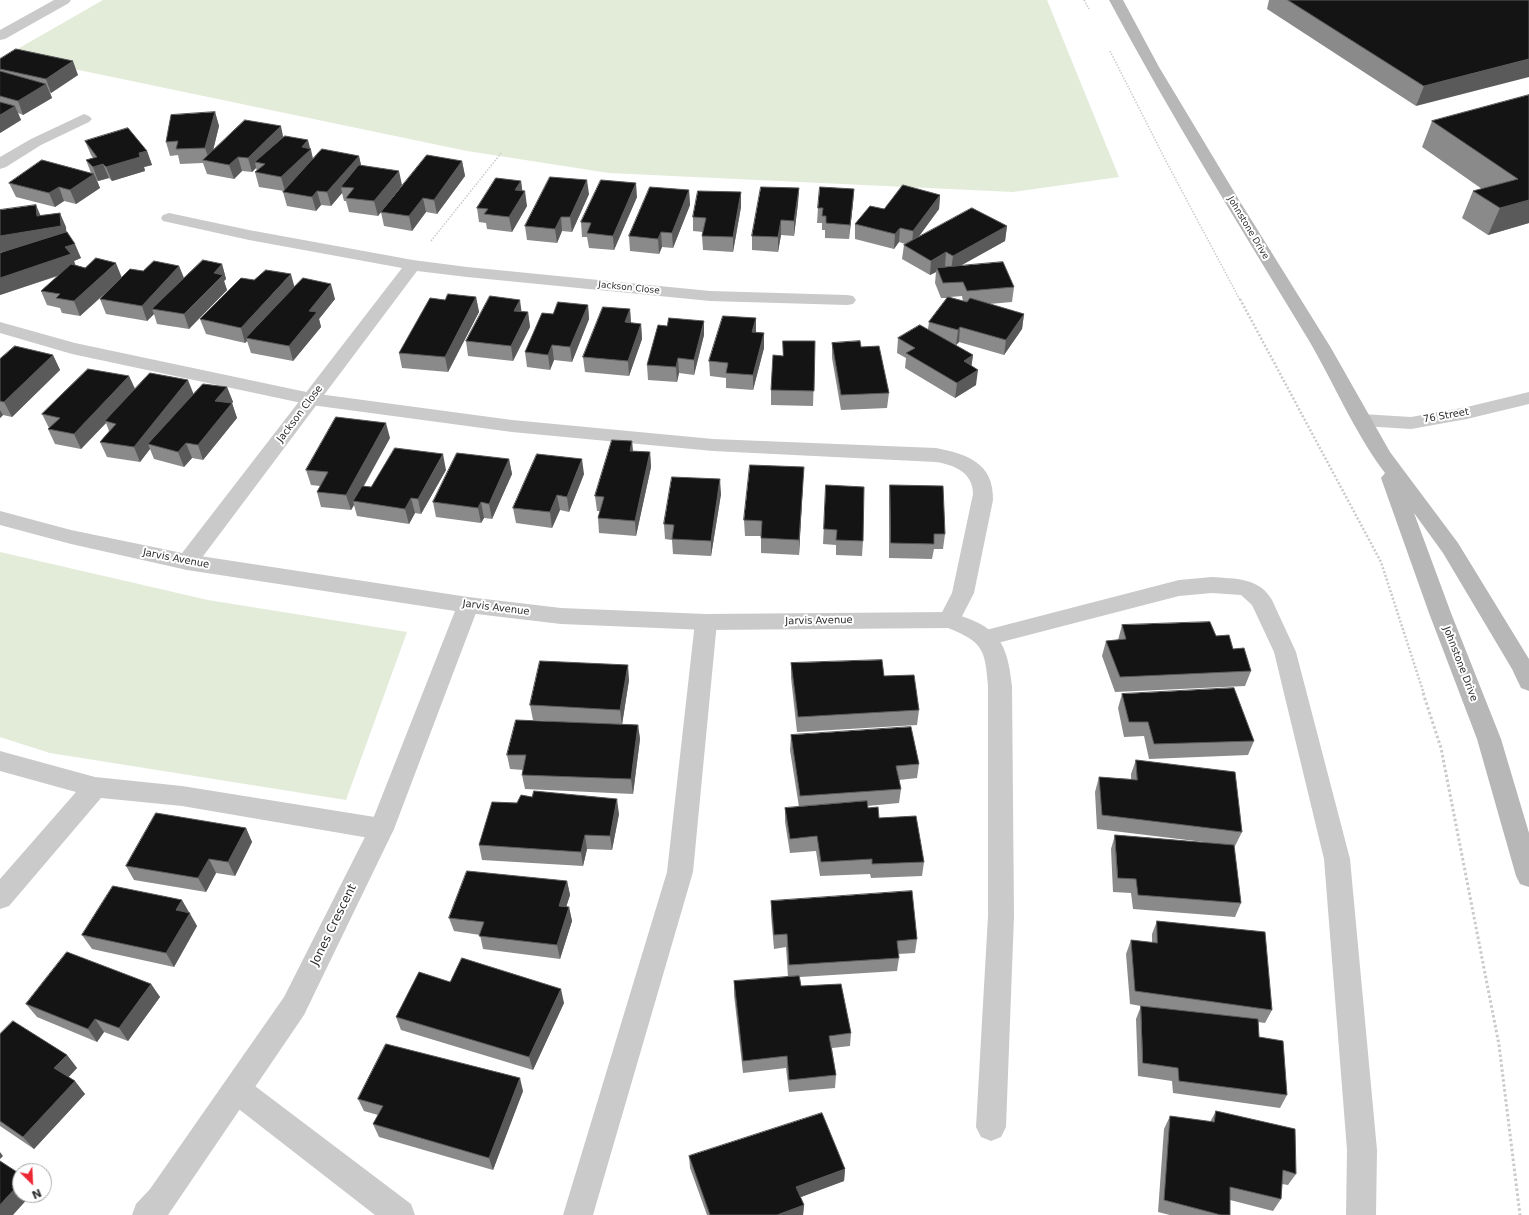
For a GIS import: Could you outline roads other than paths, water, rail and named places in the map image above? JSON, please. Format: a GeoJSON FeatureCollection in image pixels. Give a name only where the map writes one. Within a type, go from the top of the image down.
{"type":"FeatureCollection","features":[{"type":"Feature","properties":{"kind":"main road","name":"Johnstone Drive"},"geometry":{"type":"LineString","coordinates":[[1116,0],[1152,67],[1231,200],[1322,348],[1382,455],[1451,548],[1522,667],[1529,682]]}},
{"type":"Feature","properties":{"kind":"main road","name":"Johnstone Drive"},"geometry":{"type":"LineString","coordinates":[[1382,455],[1440,613],[1489,739],[1529,876]]}},
{"type":"Feature","properties":{"kind":"street"},"geometry":{"type":"LineString","coordinates":[[0,36],[64,0]]}},
{"type":"Feature","properties":{"kind":"street"},"geometry":{"type":"LineString","coordinates":[[0,164],[36,142],[84,119]]}},
{"type":"Feature","properties":{"kind":"street","name":"Jackson Close"},"geometry":{"type":"LineString","coordinates":[[169,218],[249,236],[413,265],[525,278],[710,296],[847,300]]}},
{"type":"Feature","properties":{"kind":"street","name":"Jackson Close"},"geometry":{"type":"LineString","coordinates":[[187,562],[413,265]]}},
{"type":"Feature","properties":{"kind":"street"},"geometry":{"type":"LineString","coordinates":[[0,327],[72,348],[311,399],[512,426],[697,444],[936,455],[957,458],[978,476],[983,485],[983,500],[963,593],[948,620]]}},
{"type":"Feature","properties":{"kind":"street","name":"76 Street"},"geometry":{"type":"LineString","coordinates":[[1362,420],[1411,423],[1467,413],[1529,398]]}},
{"type":"Feature","properties":{"kind":"street","name":"Jarvis Avenue"},"geometry":{"type":"LineString","coordinates":[[0,518],[71,537],[187,562],[468,605],[561,616],[706,622],[948,620],[970,628],[989,641]]}},
{"type":"Feature","properties":{"kind":"street"},"geometry":{"type":"LineString","coordinates":[[991,1127],[1001,916],[1000,686],[998,664],[989,641],[1179,588],[1212,585],[1247,588],[1261,600],[1286,652],[1338,859],[1362,1150],[1361,1215]]}},
{"type":"Feature","properties":{"kind":"street","name":"Jones Crescent"},"geometry":{"type":"LineString","coordinates":[[147,1215],[161,1200],[294,1006],[381,828],[468,605]]}},
{"type":"Feature","properties":{"kind":"street"},"geometry":{"type":"LineString","coordinates":[[578,1215],[680,872],[706,622]]}},
{"type":"Feature","properties":{"kind":"street"},"geometry":{"type":"LineString","coordinates":[[0,761],[95,787],[182,796],[381,828]]}},
{"type":"Feature","properties":{"kind":"street"},"geometry":{"type":"LineString","coordinates":[[0,898],[95,787]]}},
{"type":"Feature","properties":{"kind":"street"},"geometry":{"type":"LineString","coordinates":[[237,1090],[400,1215]]}}]}
